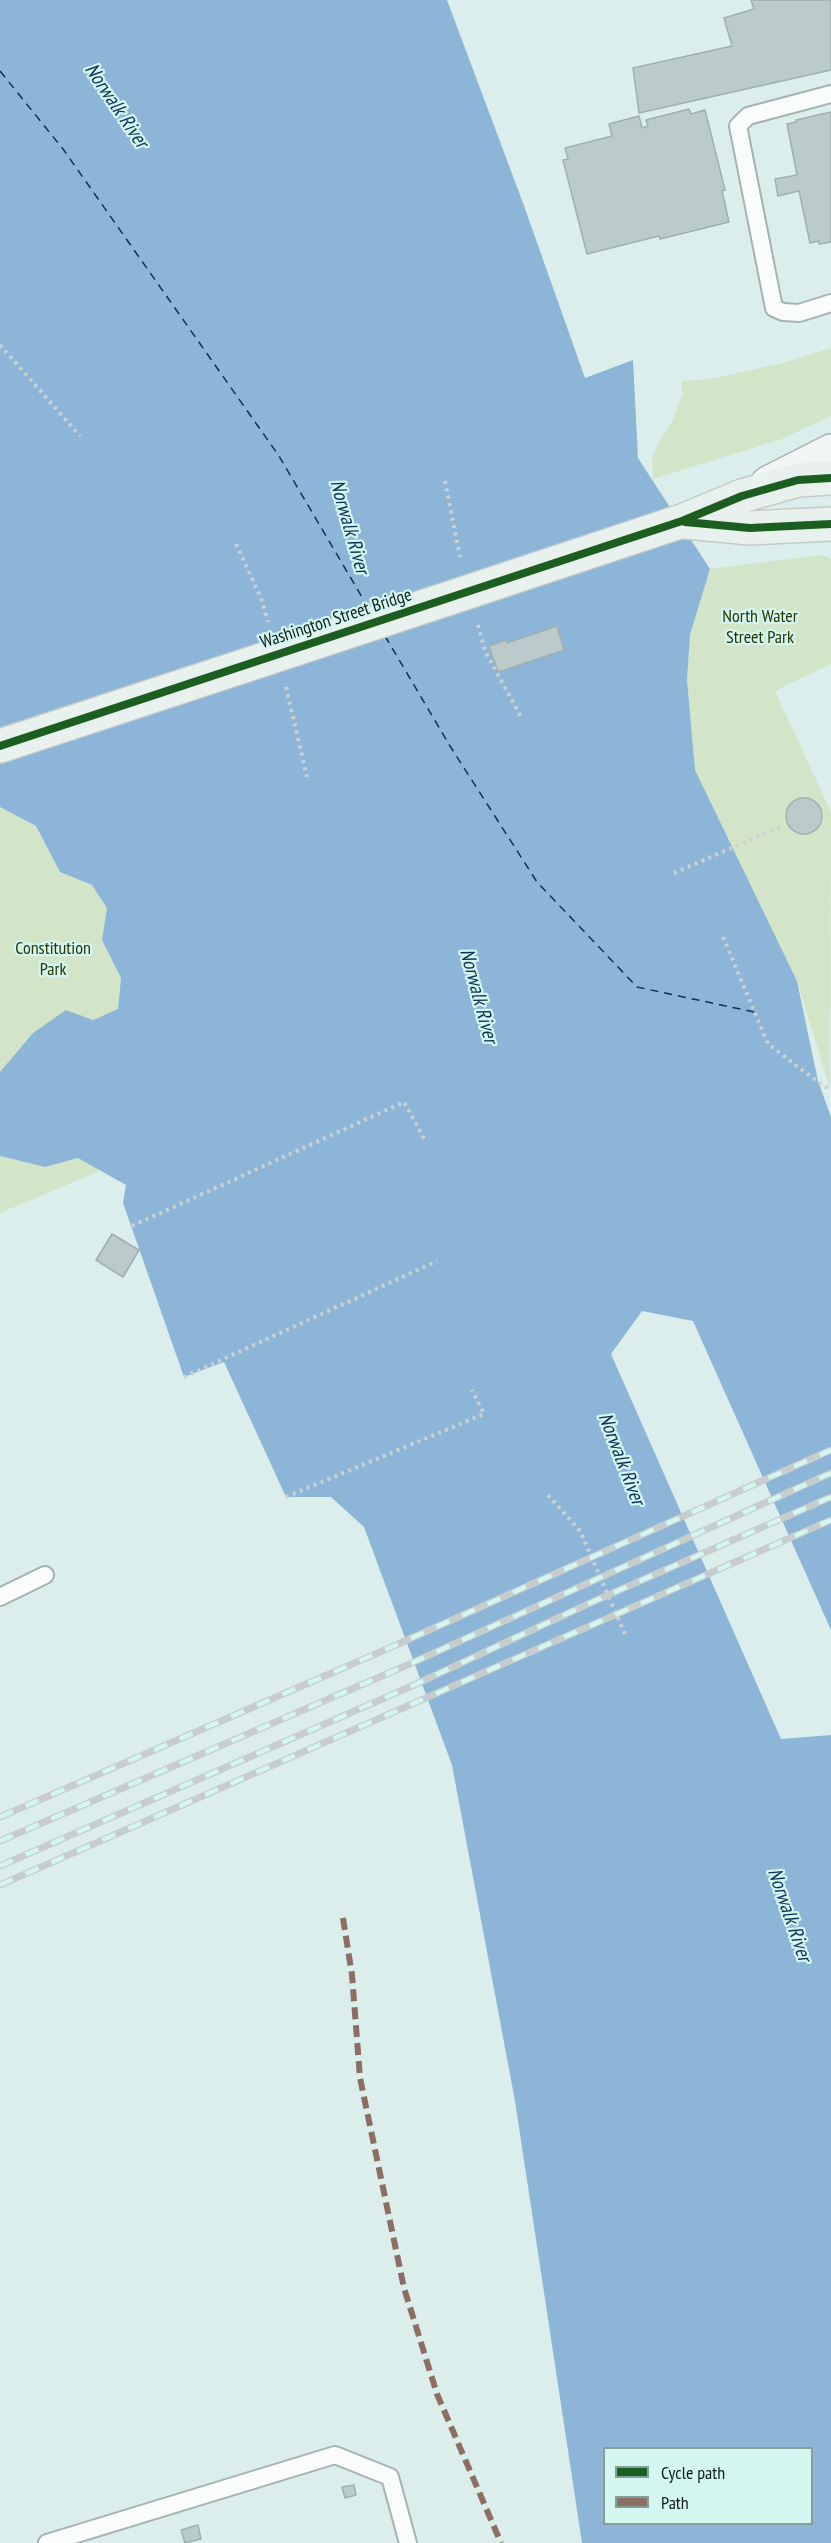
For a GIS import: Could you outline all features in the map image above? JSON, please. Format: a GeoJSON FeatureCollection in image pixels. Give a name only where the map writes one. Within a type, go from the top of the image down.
{"type":"FeatureCollection","features":[{"type":"Feature","properties":{"kind":"main road"},"geometry":{"type":"LineString","coordinates":[[742,496],[831,451]]}},
{"type":"Feature","properties":{"kind":"main road","name":"Washington Street Bridge"},"geometry":{"type":"LineString","coordinates":[[0,746],[682,521],[742,496],[798,480],[831,478]]}},
{"type":"Feature","properties":{"kind":"main road"},"geometry":{"type":"LineString","coordinates":[[682,521],[750,528],[831,524]]}},
{"type":"Feature","properties":{"kind":"lane"},"geometry":{"type":"LineString","coordinates":[[831,94],[748,117],[738,126],[774,308],[783,312],[799,313],[831,303]]}},
{"type":"Feature","properties":{"kind":"lane"},"geometry":{"type":"LineString","coordinates":[[0,1597],[45,1575]]}},
{"type":"Feature","properties":{"kind":"lane"},"geometry":{"type":"LineString","coordinates":[[47,2543],[335,2455],[390,2477],[408,2543]]}},
{"type":"Feature","properties":{"kind":"path"},"geometry":{"type":"LineString","coordinates":[[0,345],[80,436]]}},
{"type":"Feature","properties":{"kind":"path"},"geometry":{"type":"LineString","coordinates":[[674,873],[780,826]]}},
{"type":"Feature","properties":{"kind":"path"},"geometry":{"type":"LineString","coordinates":[[723,937],[768,1044],[822,1085],[831,1089]]}},
{"type":"Feature","properties":{"kind":"path"},"geometry":{"type":"LineString","coordinates":[[132,1226],[404,1102],[426,1142]]}},
{"type":"Feature","properties":{"kind":"path"},"geometry":{"type":"LineString","coordinates":[[184,1377],[437,1261]]}},
{"type":"Feature","properties":{"kind":"path"},"geometry":{"type":"LineString","coordinates":[[286,1497],[484,1414],[472,1390]]}},
{"type":"Feature","properties":{"kind":"path"},"geometry":{"type":"LineString","coordinates":[[548,1495],[580,1531],[625,1634]]}},
{"type":"Feature","properties":{"kind":"green space"},"geometry":{"type":"Polygon","coordinates":[[[831,348],[831,416],[782,439],[653,479],[652,459],[658,444],[673,420],[682,394],[682,381],[711,379],[783,363],[831,348]]]}},
{"type":"Feature","properties":{"kind":"green space","name":"North Water Street Park"},"geometry":{"type":"Polygon","coordinates":[[[823,555],[831,559],[831,664],[775,691],[831,812],[830,1089],[797,981],[695,770],[687,680],[690,635],[710,569],[823,555]]]}},
{"type":"Feature","properties":{"kind":"green space","name":"Constitution Park"},"geometry":{"type":"Polygon","coordinates":[[[0,807],[36,826],[60,872],[92,885],[107,908],[102,940],[121,978],[118,1009],[93,1020],[0,1072],[0,807]]]}},
{"type":"Feature","properties":{"kind":"green space"},"geometry":{"type":"Polygon","coordinates":[[[0,1156],[45,1167],[78,1158],[102,1170],[0,1213],[0,1156]]]}},
{"type":"Feature","properties":{"kind":"water","name":"Norwalk River"},"geometry":{"type":"Polygon","coordinates":[[[0,0],[447,0],[585,378],[633,360],[638,458],[710,569],[690,635],[687,680],[695,770],[797,981],[818,1081],[831,1117],[831,2543],[582,2543],[515,2101],[452,1765],[364,1527],[331,1497],[286,1497],[224,1362],[184,1377],[123,1203],[126,1185],[78,1158],[45,1167],[0,1156],[0,1072],[33,1033],[66,1010],[93,1020],[118,1009],[121,978],[102,940],[107,908],[92,885],[60,872],[36,826],[0,807],[0,0]]]}},
{"type":"Feature","properties":{"kind":"pier"},"geometry":{"type":"Polygon","coordinates":[[[642,1311],[693,1321],[831,1630],[831,1735],[781,1739],[611,1354],[642,1311]]]}},
{"type":"Feature","properties":{"kind":"building"},"geometry":{"type":"Polygon","coordinates":[[[751,0],[831,0],[831,70],[639,113],[633,68],[732,46],[724,18],[754,9],[751,0]]]}},
{"type":"Feature","properties":{"kind":"building"},"geometry":{"type":"Polygon","coordinates":[[[689,109],[691,114],[705,110],[725,190],[722,191],[729,222],[587,254],[563,160],[568,159],[565,148],[612,136],[609,124],[639,116],[642,128],[648,126],[646,120],[689,109]]]}},
{"type":"Feature","properties":{"kind":"building"},"geometry":{"type":"Polygon","coordinates":[[[831,112],[831,242],[810,243],[799,191],[778,196],[775,179],[797,175],[787,124],[831,112]]]}},
{"type":"Feature","properties":{"kind":"building"},"geometry":{"type":"Polygon","coordinates":[[[557,626],[564,650],[498,672],[489,646],[506,640],[507,643],[557,626]]]}},
{"type":"Feature","properties":{"kind":"building"},"geometry":{"type":"Polygon","coordinates":[[[804,798],[816,804],[822,816],[816,828],[804,834],[792,828],[786,816],[792,804],[804,798]]]}},
{"type":"Feature","properties":{"kind":"building"},"geometry":{"type":"Polygon","coordinates":[[[112,1234],[139,1250],[123,1277],[96,1260],[112,1234]]]}},
{"type":"Feature","properties":{"kind":"building"},"geometry":{"type":"Polygon","coordinates":[[[354,2485],[356,2495],[345,2498],[342,2487],[354,2485]]]}},
{"type":"Feature","properties":{"kind":"building"},"geometry":{"type":"Polygon","coordinates":[[[198,2525],[201,2539],[185,2543],[181,2530],[198,2525]]]}},
{"type":"Feature","properties":{"kind":"ferry route"},"geometry":{"type":"LineString","coordinates":[[0,71],[63,149],[279,456],[369,609]]}},
{"type":"Feature","properties":{"kind":"ferry route"},"geometry":{"type":"LineString","coordinates":[[385,636],[450,746],[537,882],[637,987],[754,1012]]}},
{"type":"Feature","properties":{"kind":"railway"},"geometry":{"type":"LineString","coordinates":[[0,1817],[396,1645],[831,1450]]}},
{"type":"Feature","properties":{"kind":"railway"},"geometry":{"type":"LineString","coordinates":[[0,1841],[405,1666],[831,1473]]}},
{"type":"Feature","properties":{"kind":"railway"},"geometry":{"type":"LineString","coordinates":[[0,1866],[414,1685],[590,1603],[831,1497]]}},
{"type":"Feature","properties":{"kind":"railway"},"geometry":{"type":"LineString","coordinates":[[0,1885],[831,1520]]}},
{"type":"Feature","properties":{"kind":"marked path"},"geometry":{"type":"LineString","coordinates":[[343,1918],[352,1975],[360,2078],[404,2288],[437,2394],[501,2543]]}},
{"type":"Feature","properties":{"kind":"cycle path"},"geometry":{"type":"LineString","coordinates":[[0,746],[682,521],[742,496],[798,480],[831,478]]}},
{"type":"Feature","properties":{"kind":"cycle path"},"geometry":{"type":"LineString","coordinates":[[685,522],[750,528],[831,524]]}}]}
